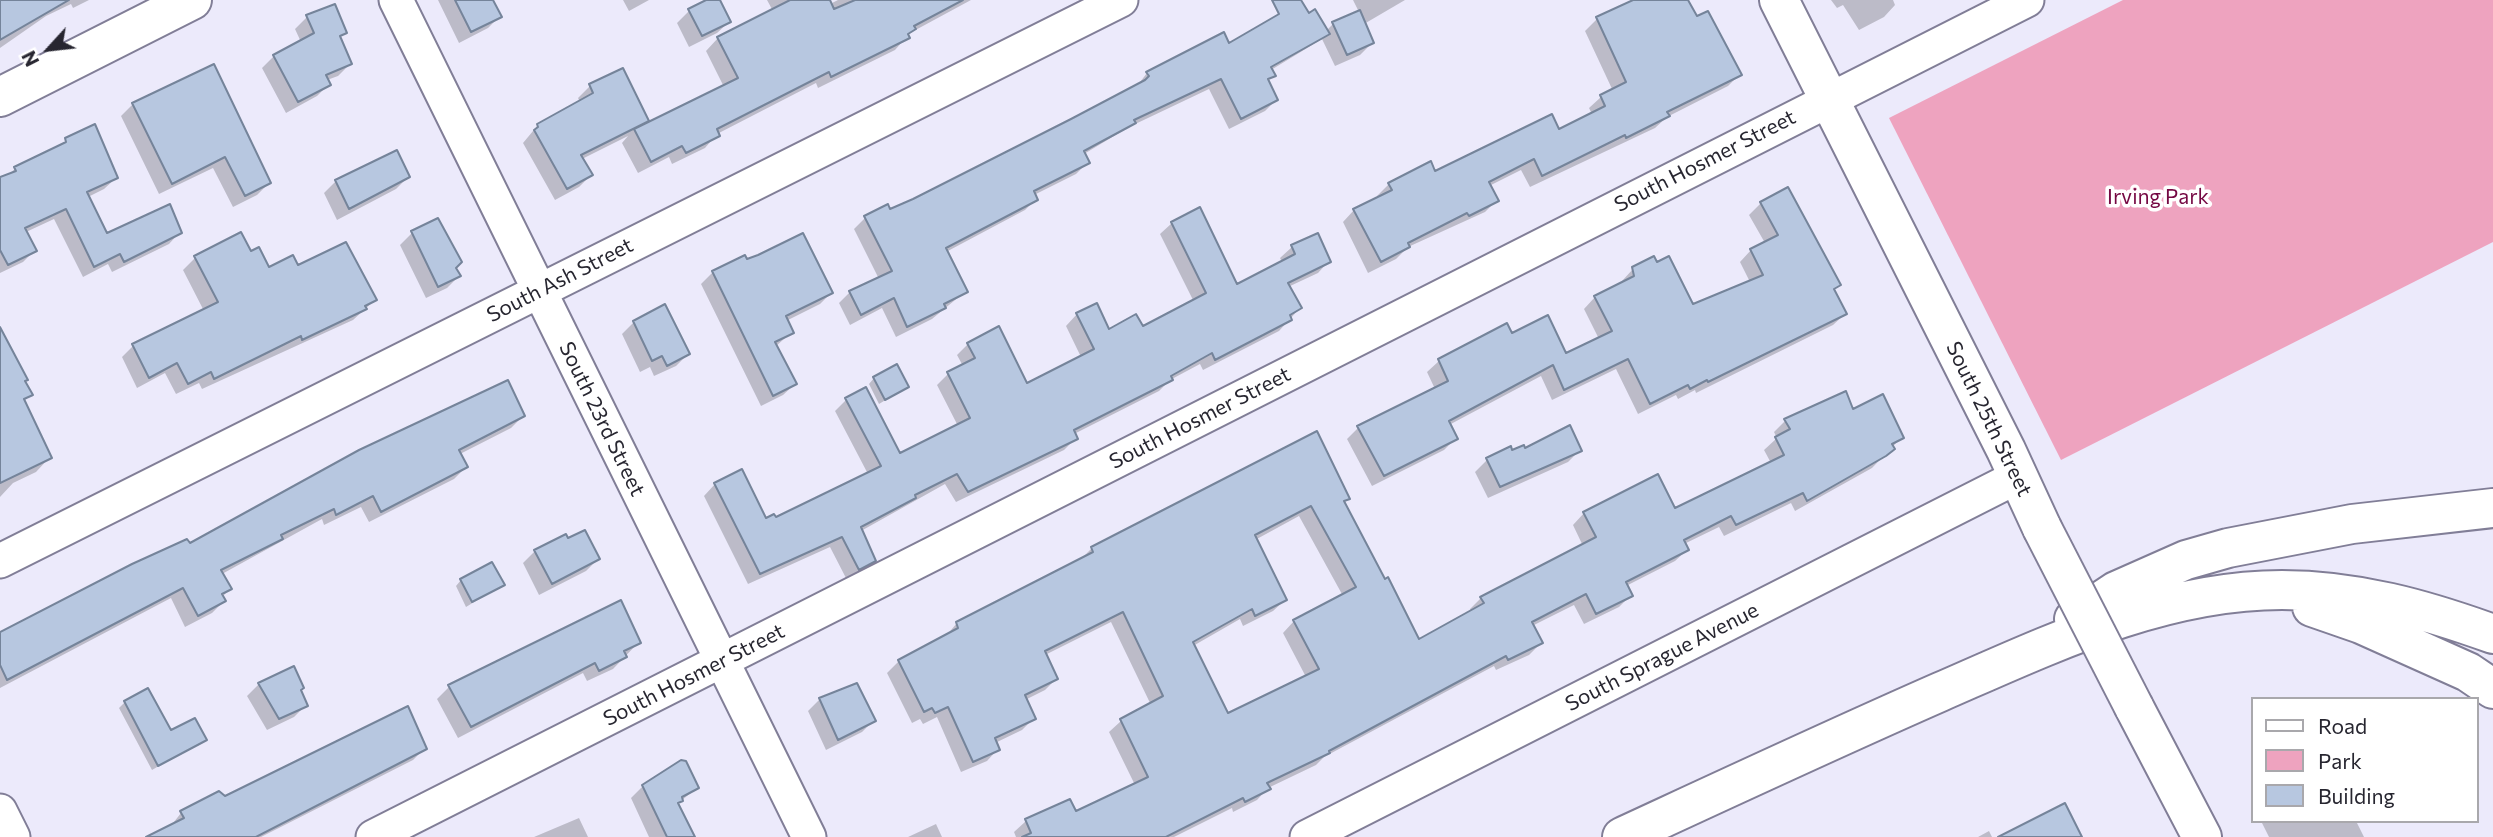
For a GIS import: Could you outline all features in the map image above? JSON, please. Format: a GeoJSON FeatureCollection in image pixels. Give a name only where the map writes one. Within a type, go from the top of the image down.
{"type":"FeatureCollection","features":[{"type":"Feature","properties":{"kind":"main road"},"geometry":{"type":"LineString","coordinates":[[0,97],[192,0]]}},
{"type":"Feature","properties":{"kind":"main road","name":"South 25th Street"},"geometry":{"type":"LineString","coordinates":[[1779,0],[2196,835]]}},
{"type":"Feature","properties":{"kind":"main road"},"geometry":{"type":"LineString","coordinates":[[2009,662],[2116,591],[2186,560],[2228,548],[2352,524],[2493,508]]}},
{"type":"Feature","properties":{"kind":"main road"},"geometry":{"type":"LineString","coordinates":[[1622,837],[2009,662],[2118,618],[2213,595],[2282,590],[2351,594],[2405,603],[2493,634]]}},
{"type":"Feature","properties":{"kind":"main road"},"geometry":{"type":"LineString","coordinates":[[2213,595],[2320,608],[2468,672],[2493,689]]}},
{"type":"Feature","properties":{"kind":"main road"},"geometry":{"type":"LineString","coordinates":[[2454,620],[2493,623]]}},
{"type":"Feature","properties":{"kind":"street","name":"South 23rd Street"},"geometry":{"type":"LineString","coordinates":[[396,0],[809,837]]}},
{"type":"Feature","properties":{"kind":"street","name":"South Ash Street"},"geometry":{"type":"LineString","coordinates":[[0,561],[1121,0]]}},
{"type":"Feature","properties":{"kind":"street","name":"South Hosmer Street"},"geometry":{"type":"LineString","coordinates":[[373,837],[2027,0]]}},
{"type":"Feature","properties":{"kind":"street","name":"South Sprague Avenue"},"geometry":{"type":"LineString","coordinates":[[1307,837],[2017,477]]}},
{"type":"Feature","properties":{"kind":"street"},"geometry":{"type":"LineString","coordinates":[[0,811],[13,837]]}},
{"type":"Feature","properties":{"kind":"green space","name":"Irving Park"},"geometry":{"type":"Polygon","coordinates":[[[2123,0],[2493,0],[2493,242],[2061,460],[1889,118],[2123,0]]]}},
{"type":"Feature","properties":{"kind":"building"},"geometry":{"type":"Polygon","coordinates":[[[0,0],[69,0],[0,40],[0,0]]]}},
{"type":"Feature","properties":{"kind":"building"},"geometry":{"type":"Polygon","coordinates":[[[455,0],[493,0],[502,17],[471,32],[455,0]]]}},
{"type":"Feature","properties":{"kind":"building"},"geometry":{"type":"Polygon","coordinates":[[[706,0],[720,0],[731,22],[702,36],[688,9],[706,0]]]}},
{"type":"Feature","properties":{"kind":"building"},"geometry":{"type":"Polygon","coordinates":[[[790,0],[830,0],[834,9],[855,0],[963,0],[914,26],[916,29],[908,34],[910,38],[831,77],[829,72],[717,129],[720,136],[686,153],[682,146],[651,162],[634,129],[738,78],[717,37],[790,0]]]}},
{"type":"Feature","properties":{"kind":"building"},"geometry":{"type":"Polygon","coordinates":[[[1272,0],[1301,0],[1309,13],[1315,9],[1330,34],[1271,67],[1276,76],[1268,79],[1278,100],[1241,119],[1221,79],[1134,120],[1136,123],[1084,151],[1090,163],[1034,191],[1038,200],[946,248],[968,292],[944,304],[946,308],[907,327],[894,298],[861,315],[849,291],[892,271],[864,216],[888,204],[890,209],[913,199],[1071,119],[1145,80],[1149,76],[1146,72],[1224,32],[1229,43],[1279,14],[1272,0]]]}},
{"type":"Feature","properties":{"kind":"building"},"geometry":{"type":"Polygon","coordinates":[[[1633,0],[1688,0],[1697,16],[1708,11],[1742,75],[1667,112],[1670,116],[1542,176],[1534,159],[1489,182],[1499,201],[1469,216],[1467,213],[1408,243],[1410,247],[1381,262],[1353,209],[1392,190],[1388,183],[1431,161],[1435,171],[1552,114],[1559,129],[1605,106],[1600,95],[1626,82],[1596,17],[1633,0]]]}},
{"type":"Feature","properties":{"kind":"building"},"geometry":{"type":"Polygon","coordinates":[[[335,4],[347,33],[340,36],[352,64],[326,75],[331,85],[298,102],[273,55],[314,33],[306,15],[335,4]]]}},
{"type":"Feature","properties":{"kind":"building"},"geometry":{"type":"Polygon","coordinates":[[[1360,10],[1374,43],[1347,55],[1332,22],[1360,10]]]}},
{"type":"Feature","properties":{"kind":"building"},"geometry":{"type":"Polygon","coordinates":[[[214,64],[271,183],[245,196],[225,157],[172,184],[132,103],[214,64]]]}},
{"type":"Feature","properties":{"kind":"building"},"geometry":{"type":"Polygon","coordinates":[[[623,68],[649,121],[581,155],[593,175],[567,189],[534,130],[538,127],[537,124],[593,93],[589,84],[623,68]]]}},
{"type":"Feature","properties":{"kind":"building"},"geometry":{"type":"Polygon","coordinates":[[[95,124],[118,178],[87,192],[107,233],[170,204],[182,233],[124,262],[120,254],[94,267],[66,209],[25,228],[37,251],[8,265],[0,250],[0,177],[16,171],[14,167],[66,142],[65,138],[95,124]]]}},
{"type":"Feature","properties":{"kind":"building"},"geometry":{"type":"Polygon","coordinates":[[[397,150],[410,177],[349,209],[335,180],[397,150]]]}},
{"type":"Feature","properties":{"kind":"building"},"geometry":{"type":"Polygon","coordinates":[[[1788,187],[1841,285],[1834,289],[1847,314],[1708,382],[1707,380],[1690,389],[1688,385],[1650,404],[1628,359],[1564,390],[1553,365],[1449,421],[1458,439],[1384,476],[1357,426],[1448,381],[1438,359],[1507,323],[1512,333],[1548,315],[1566,353],[1612,331],[1594,296],[1634,276],[1632,267],[1654,256],[1657,262],[1669,256],[1693,304],[1763,275],[1750,249],[1778,235],[1760,202],[1788,187]]]}},
{"type":"Feature","properties":{"kind":"building"},"geometry":{"type":"Polygon","coordinates":[[[1200,207],[1237,284],[1295,254],[1291,245],[1318,233],[1331,262],[1288,283],[1302,308],[1290,315],[1292,320],[1215,360],[1212,353],[1171,376],[1173,380],[1074,430],[1078,439],[968,492],[957,474],[915,495],[916,498],[861,527],[876,561],[859,570],[842,537],[760,574],[714,483],[742,469],[766,518],[774,514],[776,517],[881,466],[845,398],[866,387],[900,453],[970,418],[947,372],[975,358],[967,343],[999,326],[1027,383],[1094,349],[1076,313],[1097,303],[1109,329],[1136,314],[1143,326],[1206,293],[1171,222],[1200,207]]]}},
{"type":"Feature","properties":{"kind":"building"},"geometry":{"type":"Polygon","coordinates":[[[438,218],[462,262],[456,268],[461,276],[438,287],[411,231],[438,218]]]}},
{"type":"Feature","properties":{"kind":"building"},"geometry":{"type":"Polygon","coordinates":[[[241,232],[251,251],[259,247],[269,267],[293,255],[298,265],[346,242],[377,300],[365,306],[367,309],[302,340],[301,336],[214,379],[211,372],[188,384],[177,363],[149,378],[132,344],[218,302],[194,256],[241,232]]]}},
{"type":"Feature","properties":{"kind":"building"},"geometry":{"type":"Polygon","coordinates":[[[803,233],[833,293],[786,316],[794,333],[775,342],[797,384],[773,396],[712,271],[745,255],[747,259],[758,255],[803,233]]]}},
{"type":"Feature","properties":{"kind":"building"},"geometry":{"type":"Polygon","coordinates":[[[665,304],[690,354],[667,366],[662,356],[652,361],[633,321],[665,304]]]}},
{"type":"Feature","properties":{"kind":"building"},"geometry":{"type":"Polygon","coordinates":[[[0,327],[28,380],[25,381],[33,395],[24,399],[52,458],[0,483],[0,327]]]}},
{"type":"Feature","properties":{"kind":"building"},"geometry":{"type":"Polygon","coordinates":[[[897,364],[909,387],[885,400],[873,377],[897,364]]]}},
{"type":"Feature","properties":{"kind":"building"},"geometry":{"type":"Polygon","coordinates":[[[508,380],[525,416],[459,450],[468,467],[381,512],[373,496],[336,515],[334,509],[281,535],[283,539],[221,570],[232,589],[222,594],[226,601],[198,616],[183,588],[7,680],[0,665],[0,632],[132,564],[187,539],[190,543],[359,450],[508,380]]]}},
{"type":"Feature","properties":{"kind":"building"},"geometry":{"type":"Polygon","coordinates":[[[1846,391],[1853,409],[1883,394],[1904,438],[1892,444],[1895,449],[1886,456],[1807,501],[1803,493],[1736,525],[1731,516],[1684,540],[1689,550],[1626,582],[1633,596],[1596,614],[1586,594],[1532,622],[1543,643],[1508,660],[1506,656],[1329,751],[1330,753],[1267,783],[1271,789],[1245,802],[1243,798],[1166,837],[1022,837],[1031,833],[1025,819],[1070,799],[1076,811],[1148,777],[1120,719],[1163,696],[1123,612],[1045,651],[1058,679],[1025,695],[1036,719],[995,738],[1000,750],[973,762],[948,707],[935,713],[932,708],[924,712],[898,660],[958,628],[956,622],[1093,552],[1091,547],[1317,431],[1350,499],[1344,501],[1385,579],[1388,577],[1419,639],[1484,603],[1480,597],[1596,537],[1583,512],[1658,474],[1675,508],[1784,455],[1775,437],[1790,429],[1784,419],[1846,391]],[[1311,506],[1255,535],[1287,600],[1255,616],[1252,609],[1193,642],[1228,713],[1319,669],[1293,620],[1356,587],[1311,506]]]}},
{"type":"Feature","properties":{"kind":"building"},"geometry":{"type":"Polygon","coordinates":[[[1570,425],[1582,451],[1500,487],[1486,458],[1511,446],[1512,450],[1524,445],[1525,448],[1570,425]]]}},
{"type":"Feature","properties":{"kind":"building"},"geometry":{"type":"Polygon","coordinates":[[[585,530],[600,559],[552,584],[534,550],[566,534],[568,538],[585,530]]]}},
{"type":"Feature","properties":{"kind":"building"},"geometry":{"type":"Polygon","coordinates":[[[492,562],[505,585],[472,602],[460,579],[492,562]]]}},
{"type":"Feature","properties":{"kind":"building"},"geometry":{"type":"Polygon","coordinates":[[[621,600],[641,643],[624,651],[627,657],[599,671],[595,663],[471,727],[448,685],[621,600]]]}},
{"type":"Feature","properties":{"kind":"building"},"geometry":{"type":"Polygon","coordinates":[[[294,666],[304,688],[301,690],[308,706],[279,719],[258,683],[294,666]]]}},
{"type":"Feature","properties":{"kind":"building"},"geometry":{"type":"Polygon","coordinates":[[[857,683],[876,721],[838,740],[819,698],[857,683]]]}},
{"type":"Feature","properties":{"kind":"building"},"geometry":{"type":"Polygon","coordinates":[[[148,688],[171,730],[195,718],[207,740],[158,766],[124,701],[148,688]]]}},
{"type":"Feature","properties":{"kind":"building"},"geometry":{"type":"Polygon","coordinates":[[[408,706],[427,749],[256,837],[146,837],[184,818],[180,811],[219,791],[225,796],[408,706]]]}},
{"type":"Feature","properties":{"kind":"building"},"geometry":{"type":"Polygon","coordinates":[[[681,760],[686,761],[699,788],[682,797],[683,801],[678,803],[695,837],[667,837],[642,785],[681,760]]]}},
{"type":"Feature","properties":{"kind":"building"},"geometry":{"type":"Polygon","coordinates":[[[2065,803],[2082,837],[1998,837],[2065,803]]]}}]}
